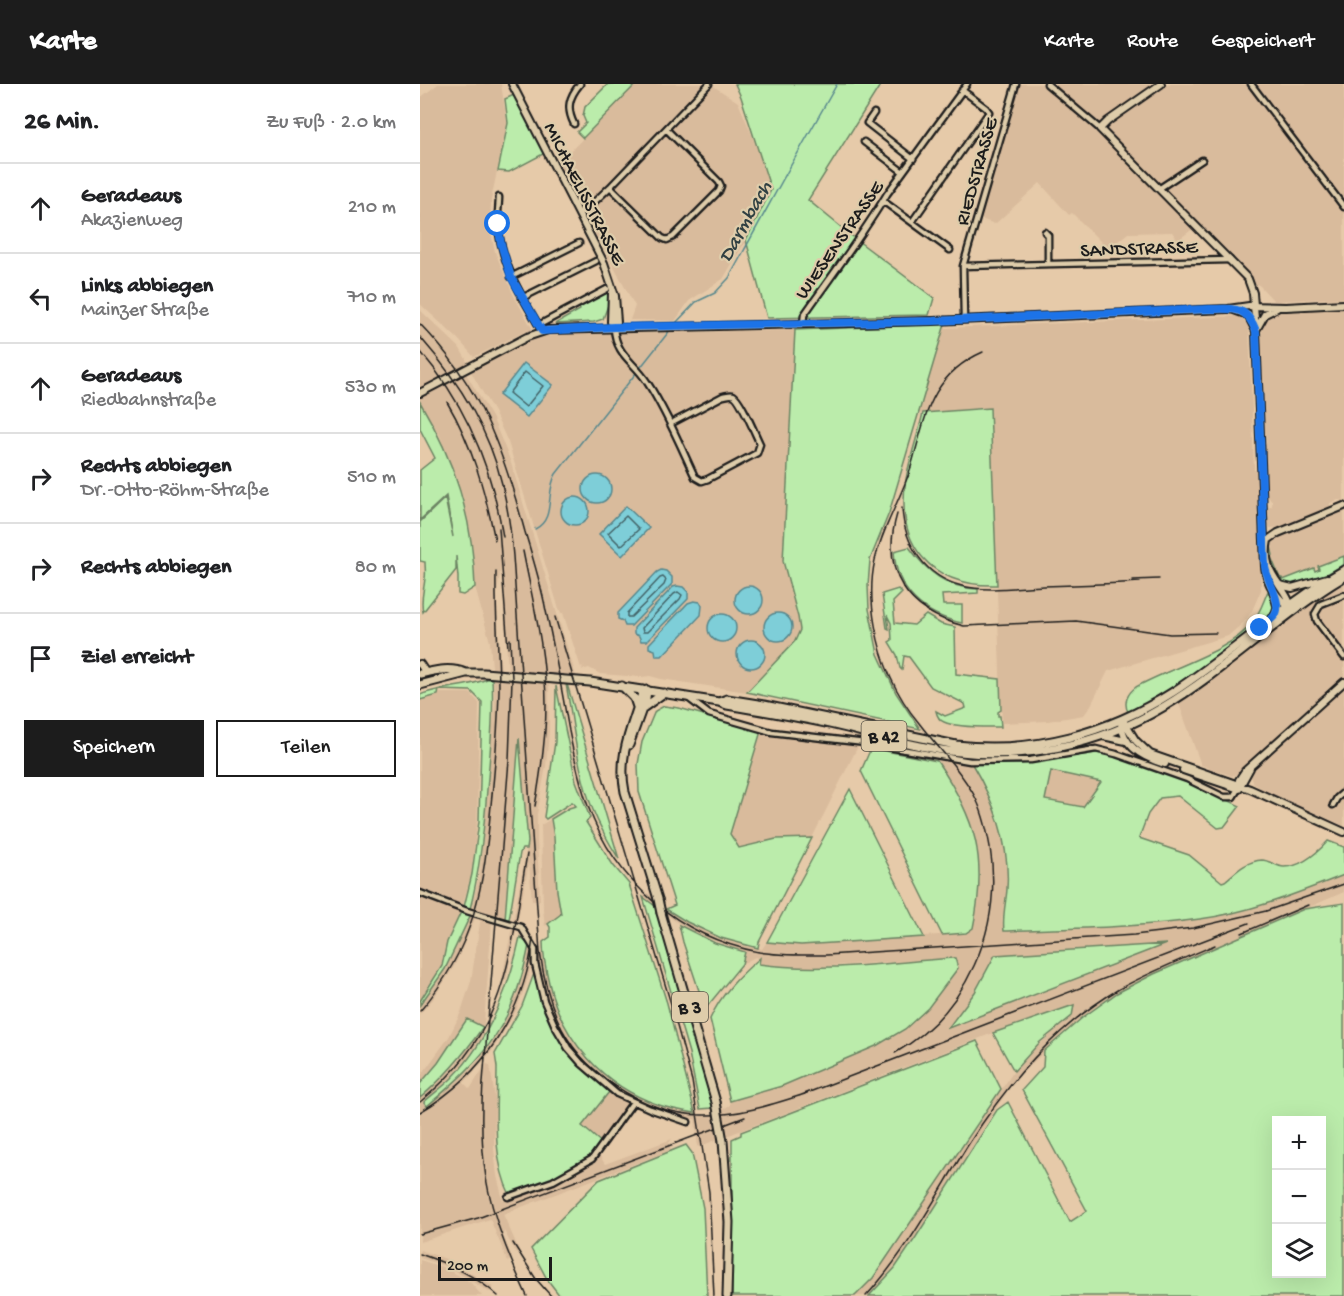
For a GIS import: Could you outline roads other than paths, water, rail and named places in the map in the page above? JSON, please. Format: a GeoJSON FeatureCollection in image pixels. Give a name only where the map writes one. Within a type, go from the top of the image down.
{"type":"FeatureCollection","features":[{"type":"Feature","properties":{"kind":"main road","name":"MICHAELISSTRASSE"},"geometry":{"type":"LineString","coordinates":[[512,84],[604,263],[614,311],[611,322],[614,327]]}},
{"type":"Feature","properties":{"kind":"main road"},"geometry":{"type":"LineString","coordinates":[[1161,84],[1100,129],[1231,260],[1251,285],[1256,331],[1265,570],[1278,607],[1275,616]]}},
{"type":"Feature","properties":{"kind":"main road"},"geometry":{"type":"LineString","coordinates":[[1240,306],[1248,298],[1251,285]]}},
{"type":"Feature","properties":{"kind":"main road"},"geometry":{"type":"LineString","coordinates":[[420,393],[540,328],[681,327],[942,320],[1228,309],[1240,306],[1286,307],[1344,304]]}},
{"type":"Feature","properties":{"kind":"main road"},"geometry":{"type":"LineString","coordinates":[[1256,331],[1267,312],[1286,307]]}},
{"type":"Feature","properties":{"kind":"main road"},"geometry":{"type":"LineString","coordinates":[[1228,309],[1248,315],[1256,331]]}},
{"type":"Feature","properties":{"kind":"main road"},"geometry":{"type":"LineString","coordinates":[[596,328],[614,311],[630,327]]}},
{"type":"Feature","properties":{"kind":"main road"},"geometry":{"type":"LineString","coordinates":[[1291,607],[1288,596],[1276,582],[1268,559],[1268,543],[1271,537],[1344,506]]}},
{"type":"Feature","properties":{"kind":"main road"},"geometry":{"type":"LineString","coordinates":[[1263,522],[1267,529],[1272,531],[1303,522]]}},
{"type":"Feature","properties":{"kind":"main road","name":"B 42"},"geometry":{"type":"LineString","coordinates":[[645,690],[808,719],[946,750],[1001,754],[1033,752],[1102,736],[1162,708],[1199,683],[1291,607],[1344,570]]}},
{"type":"Feature","properties":{"kind":"main road"},"geometry":{"type":"LineString","coordinates":[[1276,582],[1284,587],[1292,588],[1333,576]]}},
{"type":"Feature","properties":{"kind":"main road","name":"B 42"},"geometry":{"type":"LineString","coordinates":[[719,702],[727,699],[764,705],[940,743],[984,748],[1030,745],[1059,740],[1092,731],[1122,719],[1174,691],[1275,616],[1344,577]]}},
{"type":"Feature","properties":{"kind":"main road"},"geometry":{"type":"LineString","coordinates":[[1274,593],[1291,607]]}},
{"type":"Feature","properties":{"kind":"main road"},"geometry":{"type":"LineString","coordinates":[[420,664],[429,682]]}},
{"type":"Feature","properties":{"kind":"main road"},"geometry":{"type":"LineString","coordinates":[[423,674],[456,669],[466,673],[516,675],[645,690]]}},
{"type":"Feature","properties":{"kind":"main road"},"geometry":{"type":"LineString","coordinates":[[420,685],[466,673]]}},
{"type":"Feature","properties":{"kind":"main road"},"geometry":{"type":"LineString","coordinates":[[420,690],[451,681],[455,677]]}},
{"type":"Feature","properties":{"kind":"main road"},"geometry":{"type":"LineString","coordinates":[[1239,786],[1239,780],[1254,762],[1344,682]]}},
{"type":"Feature","properties":{"kind":"main road"},"geometry":{"type":"LineString","coordinates":[[622,686],[634,698],[639,709],[664,693]]}},
{"type":"Feature","properties":{"kind":"main road","name":"B 3"},"geometry":{"type":"LineString","coordinates":[[645,690],[627,758],[628,802],[716,1102],[723,1141],[729,1222],[727,1296]]}},
{"type":"Feature","properties":{"kind":"main road"},"geometry":{"type":"LineString","coordinates":[[1122,719],[1126,741]]}},
{"type":"Feature","properties":{"kind":"main road"},"geometry":{"type":"LineString","coordinates":[[1125,727],[1150,754],[1222,779],[1344,832]]}},
{"type":"Feature","properties":{"kind":"main road"},"geometry":{"type":"LineString","coordinates":[[1102,736],[1126,741],[1148,759],[1254,791],[1273,801]]}},
{"type":"Feature","properties":{"kind":"main road"},"geometry":{"type":"LineString","coordinates":[[1222,779],[1234,780],[1246,773]]}},
{"type":"Feature","properties":{"kind":"main road"},"geometry":{"type":"LineString","coordinates":[[1246,773],[1254,791]]}},
{"type":"Feature","properties":{"kind":"street"},"geometry":{"type":"LineString","coordinates":[[574,124],[569,112],[569,103],[580,84]]}},
{"type":"Feature","properties":{"kind":"street"},"geometry":{"type":"LineString","coordinates":[[579,213],[610,187],[709,84]]}},
{"type":"Feature","properties":{"kind":"street","name":"WIESENSTRASSE"},"geometry":{"type":"LineString","coordinates":[[803,324],[804,315],[966,84]]}},
{"type":"Feature","properties":{"kind":"street","name":"RIEDSTRASSE"},"geometry":{"type":"LineString","coordinates":[[963,266],[1017,84]]}},
{"type":"Feature","properties":{"kind":"street"},"geometry":{"type":"LineString","coordinates":[[1047,84],[1053,86],[1100,129]]}},
{"type":"Feature","properties":{"kind":"street"},"geometry":{"type":"LineString","coordinates":[[1251,84],[1344,207]]}},
{"type":"Feature","properties":{"kind":"street"},"geometry":{"type":"LineString","coordinates":[[912,222],[989,112],[962,90]]}},
{"type":"Feature","properties":{"kind":"street"},"geometry":{"type":"LineString","coordinates":[[874,113],[867,123],[913,159]]}},
{"type":"Feature","properties":{"kind":"street"},"geometry":{"type":"LineString","coordinates":[[610,187],[662,238],[667,240],[674,237],[710,201],[719,191],[721,186],[719,182],[666,129]]}},
{"type":"Feature","properties":{"kind":"street","name":"WIESENSTRASSE"},"geometry":{"type":"LineString","coordinates":[[864,142],[903,172]]}},
{"type":"Feature","properties":{"kind":"street"},"geometry":{"type":"LineString","coordinates":[[1160,189],[1202,160]]}},
{"type":"Feature","properties":{"kind":"street"},"geometry":{"type":"LineString","coordinates":[[499,196],[498,224],[501,244],[511,277],[540,328],[610,287]]}},
{"type":"Feature","properties":{"kind":"street"},"geometry":{"type":"LineString","coordinates":[[883,201],[950,250]]}},
{"type":"Feature","properties":{"kind":"street"},"geometry":{"type":"LineString","coordinates":[[1045,232],[1048,235],[1048,264]]}},
{"type":"Feature","properties":{"kind":"street"},"geometry":{"type":"LineString","coordinates":[[511,277],[579,243]]}},
{"type":"Feature","properties":{"kind":"street","name":"SANDSTRASSE"},"geometry":{"type":"LineString","coordinates":[[963,266],[1231,260]]}},
{"type":"Feature","properties":{"kind":"street"},"geometry":{"type":"LineString","coordinates":[[522,298],[596,261]]}},
{"type":"Feature","properties":{"kind":"street"},"geometry":{"type":"LineString","coordinates":[[963,266],[964,319]]}},
{"type":"Feature","properties":{"kind":"street"},"geometry":{"type":"LineString","coordinates":[[614,327],[615,338],[622,353],[642,375],[695,477],[702,481],[759,450],[760,444],[741,405],[731,394],[669,424]]}},
{"type":"Feature","properties":{"kind":"street"},"geometry":{"type":"LineString","coordinates":[[1344,595],[1321,604],[1315,612],[1317,621],[1344,657]]}},
{"type":"Feature","properties":{"kind":"street"},"geometry":{"type":"LineString","coordinates":[[686,696],[698,708],[709,714],[772,732],[865,743],[970,761],[1031,760],[1096,749],[1187,778],[1224,797],[1233,797],[1239,786]]}},
{"type":"Feature","properties":{"kind":"street"},"geometry":{"type":"LineString","coordinates":[[1333,805],[1336,798],[1344,792]]}},
{"type":"Feature","properties":{"kind":"street"},"geometry":{"type":"LineString","coordinates":[[420,893],[467,911],[521,927],[535,950],[535,964],[544,1000],[568,1048],[604,1085],[633,1102],[688,1122]]}},
{"type":"Feature","properties":{"kind":"street"},"geometry":{"type":"LineString","coordinates":[[508,1197],[553,1181],[592,1159],[633,1102]]}},
{"type":"Feature","properties":{"kind":"water"},"geometry":{"type":"Polygon","coordinates":[[[524,363],[553,385],[527,417],[499,395],[524,363]]]}},
{"type":"Feature","properties":{"kind":"water"},"geometry":{"type":"Polygon","coordinates":[[[597,475],[607,479],[611,489],[607,499],[597,503],[587,499],[583,489],[587,479],[597,475]]]}},
{"type":"Feature","properties":{"kind":"water"},"geometry":{"type":"Polygon","coordinates":[[[575,497],[585,501],[589,511],[585,521],[575,525],[565,521],[561,511],[565,501],[575,497]]]}},
{"type":"Feature","properties":{"kind":"water"},"geometry":{"type":"Polygon","coordinates":[[[626,506],[649,528],[622,556],[599,534],[626,506]]]}},
{"type":"Feature","properties":{"kind":"water"},"geometry":{"type":"Polygon","coordinates":[[[661,570],[666,571],[672,577],[672,584],[631,626],[625,626],[623,621],[618,619],[618,613],[661,570]]]}},
{"type":"Feature","properties":{"kind":"water"},"geometry":{"type":"Polygon","coordinates":[[[749,586],[759,590],[763,600],[759,610],[749,614],[739,610],[735,600],[739,590],[749,586]]]}},
{"type":"Feature","properties":{"kind":"water"},"geometry":{"type":"Polygon","coordinates":[[[673,587],[683,587],[688,592],[688,599],[647,641],[641,641],[639,636],[634,634],[634,628],[673,587]]]}},
{"type":"Feature","properties":{"kind":"water"},"geometry":{"type":"Polygon","coordinates":[[[700,602],[702,606],[701,615],[662,656],[656,656],[655,650],[649,648],[649,644],[688,603],[700,602]]]}},
{"type":"Feature","properties":{"kind":"water"},"geometry":{"type":"Polygon","coordinates":[[[778,613],[788,617],[792,627],[788,637],[778,641],[768,637],[764,627],[768,617],[778,613]]]}},
{"type":"Feature","properties":{"kind":"water"},"geometry":{"type":"Polygon","coordinates":[[[722,614],[732,618],[736,628],[732,638],[722,642],[712,638],[708,628],[712,618],[722,614]]]}},
{"type":"Feature","properties":{"kind":"water"},"geometry":{"type":"Polygon","coordinates":[[[751,640],[761,644],[765,654],[761,664],[751,668],[741,664],[737,654],[741,644],[751,640]]]}},
{"type":"Feature","properties":{"kind":"waterway","name":"Darmbach"},"geometry":{"type":"LineString","coordinates":[[674,325],[696,302],[715,293],[729,278],[837,84]]}},
{"type":"Feature","properties":{"kind":"waterway","name":"Darmbach"},"geometry":{"type":"LineString","coordinates":[[535,529],[546,519],[556,474],[671,329]]}},
{"type":"Feature","properties":{"kind":"railway"},"geometry":{"type":"LineString","coordinates":[[420,324],[441,347],[474,395],[487,420],[508,474],[542,591],[579,778],[588,806],[615,859],[633,882],[677,919],[703,934],[730,945],[759,952],[785,955],[827,955],[1134,935],[1193,928],[1266,911],[1344,884]]}},
{"type":"Feature","properties":{"kind":"railway"},"geometry":{"type":"LineString","coordinates":[[420,337],[459,387],[480,424],[496,464],[506,502],[513,556],[540,952],[551,1002],[567,1038],[597,1072],[616,1086],[636,1098],[680,1113],[728,1114],[767,1106],[805,1094]]}},
{"type":"Feature","properties":{"kind":"railway"},"geometry":{"type":"LineString","coordinates":[[420,351],[451,393],[475,438],[492,486],[503,537]]}},
{"type":"Feature","properties":{"kind":"railway"},"geometry":{"type":"LineString","coordinates":[[908,477],[930,404],[950,375],[964,362],[983,352]]}},
{"type":"Feature","properties":{"kind":"railway"},"geometry":{"type":"LineString","coordinates":[[447,402],[464,434],[477,468],[495,540]]}},
{"type":"Feature","properties":{"kind":"railway"},"geometry":{"type":"LineString","coordinates":[[895,1053],[920,1036],[942,1015],[960,991],[985,937],[991,908],[993,877],[988,834],[977,801],[962,776],[910,712],[896,689],[885,664],[875,625],[872,601],[875,561],[880,543],[911,468]]}},
{"type":"Feature","properties":{"kind":"railway"},"geometry":{"type":"LineString","coordinates":[[902,508],[912,546],[927,567],[949,582],[972,588],[992,589],[1140,582]]}},
{"type":"Feature","properties":{"kind":"railway"},"geometry":{"type":"LineString","coordinates":[[897,514],[892,554],[903,587],[913,600],[944,620],[964,626],[1076,621],[1170,634],[1216,633]]}},
{"type":"Feature","properties":{"kind":"railway"},"geometry":{"type":"LineString","coordinates":[[499,528],[508,648]]}},
{"type":"Feature","properties":{"kind":"railway"},"geometry":{"type":"LineString","coordinates":[[523,551],[538,628],[545,686],[544,743],[535,806]]}},
{"type":"Feature","properties":{"kind":"railway"},"geometry":{"type":"LineString","coordinates":[[420,1011],[439,987],[465,939],[474,914],[485,862],[499,705],[496,572]]}},
{"type":"Feature","properties":{"kind":"railway"},"geometry":{"type":"LineString","coordinates":[[1133,580],[1159,579]]}},
{"type":"Feature","properties":{"kind":"railway"},"geometry":{"type":"LineString","coordinates":[[555,617],[692,1081],[709,1192],[714,1296]]}},
{"type":"Feature","properties":{"kind":"railway"},"geometry":{"type":"LineString","coordinates":[[510,639],[512,679],[509,760],[483,1082],[482,1130],[486,1178],[493,1209],[508,1253],[527,1296]]}},
{"type":"Feature","properties":{"kind":"railway"},"geometry":{"type":"LineString","coordinates":[[420,1102],[449,1075],[472,1048],[488,1019],[509,959],[527,854]]}},
{"type":"Feature","properties":{"kind":"railway"},"geometry":{"type":"LineString","coordinates":[[1242,933],[1308,905]]}},
{"type":"Feature","properties":{"kind":"railway"},"geometry":{"type":"LineString","coordinates":[[799,1096],[1249,923]]}},
{"type":"Feature","properties":{"kind":"railway"},"geometry":{"type":"LineString","coordinates":[[420,1112],[443,1097],[464,1079],[498,1038],[521,991],[533,938]]}},
{"type":"Feature","properties":{"kind":"railway"},"geometry":{"type":"LineString","coordinates":[[866,1296],[908,1242],[999,1099],[1034,1058],[1074,1021],[1119,989],[1215,945]]}},
{"type":"Feature","properties":{"kind":"railway"},"geometry":{"type":"LineString","coordinates":[[420,1234],[478,1218],[745,1117]]}},
{"type":"Feature","properties":{"kind":"railway"},"geometry":{"type":"LineString","coordinates":[[513,1243],[536,1279],[551,1296]]}},
{"type":"Feature","properties":{"kind":"railway"},"geometry":{"type":"LineString","coordinates":[[420,1254],[461,1271],[498,1296]]}}]}
